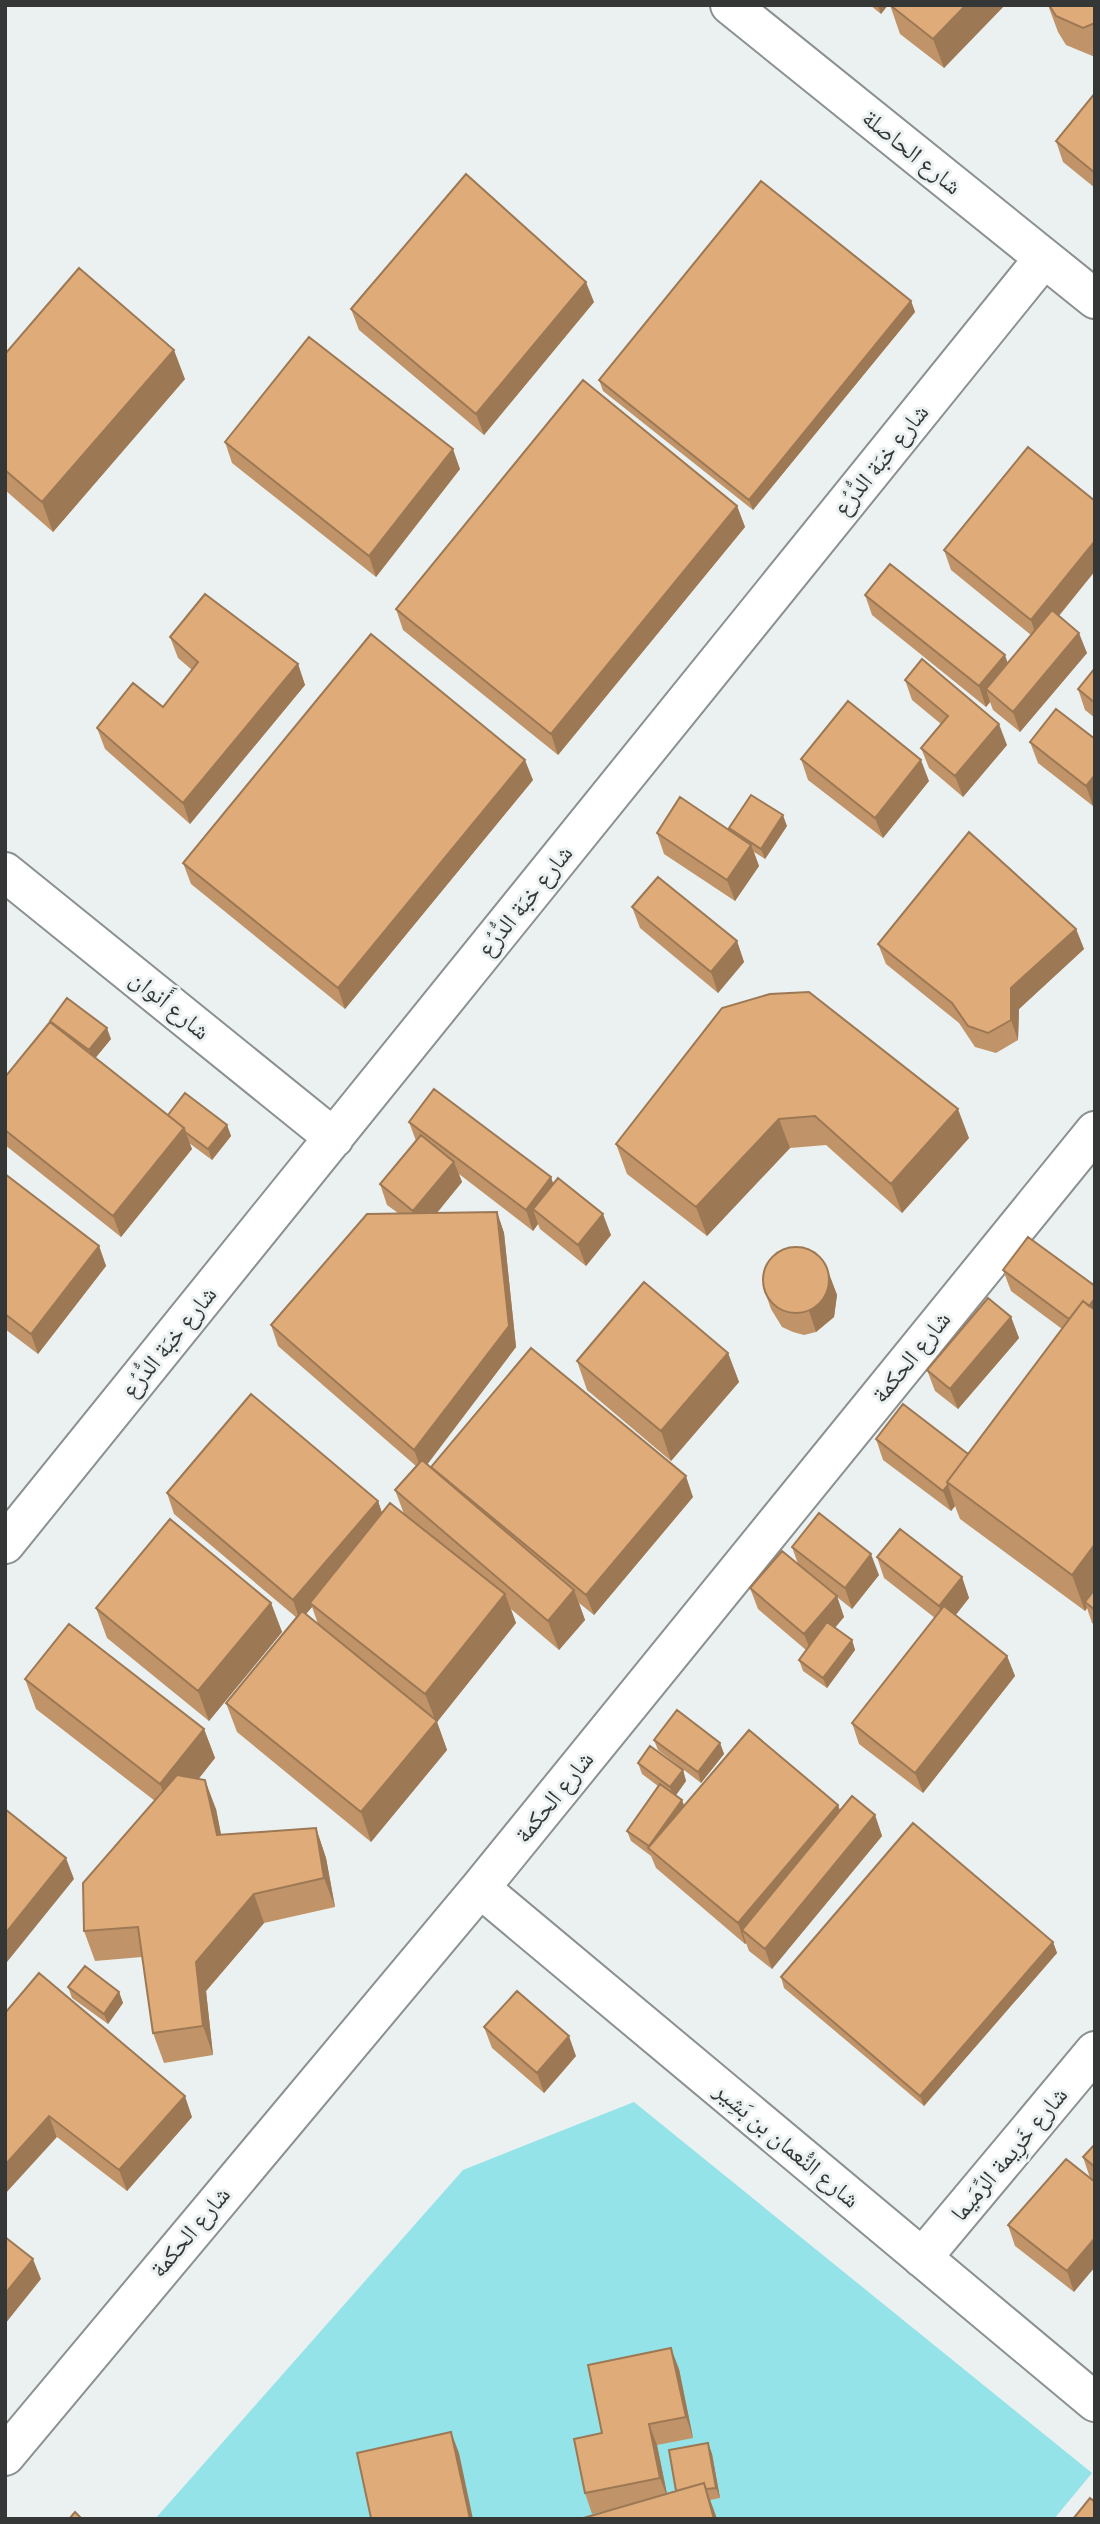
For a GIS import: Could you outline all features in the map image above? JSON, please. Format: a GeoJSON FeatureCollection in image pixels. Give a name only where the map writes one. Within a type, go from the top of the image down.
{"type":"FeatureCollection","features":[{"type":"Feature","properties":{"kind":"street","name":"شارع الحاصلة"},"geometry":{"type":"LineString","coordinates":[[730,5],[1095,299]]}},
{"type":"Feature","properties":{"kind":"street","name":"شارع خبَة الدُّرُع"},"geometry":{"type":"LineString","coordinates":[[5,1544],[1044,258]]}},
{"type":"Feature","properties":{"kind":"street","name":"شارع أَنوان"},"geometry":{"type":"LineString","coordinates":[[5,872],[334,1138]]}},
{"type":"Feature","properties":{"kind":"street","name":"شارع الحكمة"},"geometry":{"type":"LineString","coordinates":[[5,2456],[480,1888],[1095,1131]]}},
{"type":"Feature","properties":{"kind":"street","name":"شارع النُّعمان بن بَشِير"},"geometry":{"type":"LineString","coordinates":[[480,1888],[1095,2402]]}},
{"type":"Feature","properties":{"kind":"street","name":"شارع خَرِيمة الرِّمَيما"},"geometry":{"type":"LineString","coordinates":[[922,2258],[1095,2051]]}},
{"type":"Feature","properties":{"kind":"shaded area"},"geometry":{"type":"Polygon","coordinates":[[[634,2102],[1092,2473],[1054,2519],[155,2519],[463,2170],[634,2102]]]}},
{"type":"Feature","properties":{"kind":"building"},"geometry":{"type":"Polygon","coordinates":[[[890,5],[966,5],[933,39],[890,5]]]}},
{"type":"Feature","properties":{"kind":"building"},"geometry":{"type":"Polygon","coordinates":[[[1049,5],[1095,5],[1095,23],[1083,28],[1056,16],[1049,5]]]}},
{"type":"Feature","properties":{"kind":"building"},"geometry":{"type":"Polygon","coordinates":[[[1095,93],[1095,173],[1056,141],[1095,93]]]}},
{"type":"Feature","properties":{"kind":"building"},"geometry":{"type":"Polygon","coordinates":[[[466,174],[586,282],[476,414],[351,309],[466,174]]]}},
{"type":"Feature","properties":{"kind":"building"},"geometry":{"type":"Polygon","coordinates":[[[761,181],[911,301],[749,500],[599,380],[761,181]]]}},
{"type":"Feature","properties":{"kind":"building"},"geometry":{"type":"Polygon","coordinates":[[[79,268],[174,350],[42,502],[5,470],[5,354],[79,268]]]}},
{"type":"Feature","properties":{"kind":"building"},"geometry":{"type":"Polygon","coordinates":[[[309,337],[453,449],[369,556],[225,442],[309,337]]]}},
{"type":"Feature","properties":{"kind":"building"},"geometry":{"type":"Polygon","coordinates":[[[583,380],[737,506],[551,734],[396,609],[583,380]]]}},
{"type":"Feature","properties":{"kind":"building"},"geometry":{"type":"Polygon","coordinates":[[[1028,447],[1095,501],[1095,541],[1031,620],[944,550],[1028,447]]]}},
{"type":"Feature","properties":{"kind":"building"},"geometry":{"type":"Polygon","coordinates":[[[890,564],[1005,655],[979,686],[865,595],[890,564]]]}},
{"type":"Feature","properties":{"kind":"building"},"geometry":{"type":"Polygon","coordinates":[[[205,594],[298,664],[183,803],[97,728],[133,683],[163,707],[198,662],[170,637],[205,594]]]}},
{"type":"Feature","properties":{"kind":"building"},"geometry":{"type":"Polygon","coordinates":[[[1052,610],[1079,633],[1013,712],[986,689],[1052,610]]]}},
{"type":"Feature","properties":{"kind":"building"},"geometry":{"type":"Polygon","coordinates":[[[371,634],[525,760],[338,988],[183,863],[371,634]]]}},
{"type":"Feature","properties":{"kind":"building"},"geometry":{"type":"Polygon","coordinates":[[[922,659],[999,724],[955,776],[921,748],[948,716],[905,680],[922,659]]]}},
{"type":"Feature","properties":{"kind":"building"},"geometry":{"type":"Polygon","coordinates":[[[1095,668],[1095,703],[1078,689],[1095,668]]]}},
{"type":"Feature","properties":{"kind":"building"},"geometry":{"type":"Polygon","coordinates":[[[848,701],[921,760],[875,818],[801,759],[848,701]]]}},
{"type":"Feature","properties":{"kind":"building"},"geometry":{"type":"Polygon","coordinates":[[[1056,709],[1095,739],[1095,775],[1086,786],[1030,742],[1056,709]]]}},
{"type":"Feature","properties":{"kind":"building"},"geometry":{"type":"Polygon","coordinates":[[[751,795],[783,815],[761,849],[729,828],[751,795]]]}},
{"type":"Feature","properties":{"kind":"building"},"geometry":{"type":"Polygon","coordinates":[[[680,797],[751,845],[727,880],[657,833],[680,797]]]}},
{"type":"Feature","properties":{"kind":"building"},"geometry":{"type":"Polygon","coordinates":[[[969,832],[1076,929],[1011,988],[1011,1020],[988,1033],[968,1026],[952,1003],[878,944],[969,832]]]}},
{"type":"Feature","properties":{"kind":"building"},"geometry":{"type":"Polygon","coordinates":[[[658,877],[737,941],[711,972],[632,907],[658,877]]]}},
{"type":"Feature","properties":{"kind":"building"},"geometry":{"type":"Polygon","coordinates":[[[809,992],[958,1109],[891,1184],[815,1116],[779,1119],[696,1207],[616,1144],[722,1008],[770,994],[809,992]]]}},
{"type":"Feature","properties":{"kind":"building"},"geometry":{"type":"Polygon","coordinates":[[[67,998],[107,1028],[89,1050],[50,1021],[67,998]]]}},
{"type":"Feature","properties":{"kind":"building"},"geometry":{"type":"Polygon","coordinates":[[[50,1022],[184,1128],[113,1216],[5,1130],[5,1077],[50,1022]]]}},
{"type":"Feature","properties":{"kind":"building"},"geometry":{"type":"Polygon","coordinates":[[[434,1089],[551,1177],[526,1210],[409,1122],[434,1089]]]}},
{"type":"Feature","properties":{"kind":"building"},"geometry":{"type":"Polygon","coordinates":[[[185,1093],[227,1125],[208,1149],[168,1115],[185,1093]]]}},
{"type":"Feature","properties":{"kind":"building"},"geometry":{"type":"Polygon","coordinates":[[[421,1135],[454,1162],[413,1211],[380,1184],[421,1135]]]}},
{"type":"Feature","properties":{"kind":"building"},"geometry":{"type":"Polygon","coordinates":[[[5,1174],[99,1246],[31,1334],[5,1314],[5,1174]]]}},
{"type":"Feature","properties":{"kind":"building"},"geometry":{"type":"Polygon","coordinates":[[[558,1178],[603,1214],[578,1245],[533,1209],[558,1178]]]}},
{"type":"Feature","properties":{"kind":"building"},"geometry":{"type":"Polygon","coordinates":[[[497,1212],[509,1326],[414,1450],[271,1325],[367,1214],[497,1212]]]}},
{"type":"Feature","properties":{"kind":"building"},"geometry":{"type":"Polygon","coordinates":[[[1028,1237],[1095,1286],[1095,1298],[1089,1306],[1083,1301],[1069,1319],[1003,1270],[1028,1237]]]}},
{"type":"Feature","properties":{"kind":"building"},"geometry":{"type":"Polygon","coordinates":[[[796,1247],[809,1250],[819,1257],[826,1267],[829,1280],[826,1293],[819,1303],[809,1310],[796,1313],[783,1310],[773,1303],[766,1293],[763,1280],[766,1267],[773,1257],[783,1250],[796,1247]]]}},
{"type":"Feature","properties":{"kind":"building"},"geometry":{"type":"Polygon","coordinates":[[[644,1282],[728,1353],[661,1431],[577,1361],[644,1282]]]}},
{"type":"Feature","properties":{"kind":"building"},"geometry":{"type":"Polygon","coordinates":[[[988,1298],[1011,1317],[950,1389],[927,1370],[988,1298]]]}},
{"type":"Feature","properties":{"kind":"building"},"geometry":{"type":"Polygon","coordinates":[[[1083,1301],[1095,1310],[1095,1544],[1072,1575],[947,1482],[1083,1301]]]}},
{"type":"Feature","properties":{"kind":"building"},"geometry":{"type":"Polygon","coordinates":[[[531,1348],[686,1476],[586,1595],[431,1467],[531,1348]]]}},
{"type":"Feature","properties":{"kind":"building"},"geometry":{"type":"Polygon","coordinates":[[[251,1394],[378,1501],[293,1600],[167,1493],[251,1394]]]}},
{"type":"Feature","properties":{"kind":"building"},"geometry":{"type":"Polygon","coordinates":[[[903,1404],[968,1454],[943,1491],[876,1439],[903,1404]]]}},
{"type":"Feature","properties":{"kind":"building"},"geometry":{"type":"Polygon","coordinates":[[[422,1460],[574,1590],[548,1621],[395,1490],[422,1460]]]}},
{"type":"Feature","properties":{"kind":"building"},"geometry":{"type":"Polygon","coordinates":[[[390,1503],[505,1594],[425,1694],[310,1603],[390,1503]]]}},
{"type":"Feature","properties":{"kind":"building"},"geometry":{"type":"Polygon","coordinates":[[[819,1513],[871,1554],[845,1588],[792,1547],[819,1513]]]}},
{"type":"Feature","properties":{"kind":"building"},"geometry":{"type":"Polygon","coordinates":[[[170,1519],[271,1603],[198,1691],[96,1608],[170,1519]]]}},
{"type":"Feature","properties":{"kind":"building"},"geometry":{"type":"Polygon","coordinates":[[[900,1529],[962,1577],[939,1606],[877,1557],[900,1529]]]}},
{"type":"Feature","properties":{"kind":"building"},"geometry":{"type":"Polygon","coordinates":[[[782,1551],[837,1596],[804,1634],[750,1588],[782,1551]]]}},
{"type":"Feature","properties":{"kind":"building"},"geometry":{"type":"Polygon","coordinates":[[[1095,1589],[1095,1610],[1085,1602],[1095,1589]]]}},
{"type":"Feature","properties":{"kind":"building"},"geometry":{"type":"Polygon","coordinates":[[[944,1606],[1007,1656],[915,1773],[852,1723],[944,1606]]]}},
{"type":"Feature","properties":{"kind":"building"},"geometry":{"type":"Polygon","coordinates":[[[302,1611],[437,1721],[361,1812],[226,1703],[302,1611]]]}},
{"type":"Feature","properties":{"kind":"building"},"geometry":{"type":"Polygon","coordinates":[[[827,1622],[852,1640],[823,1678],[799,1660],[827,1622]]]}},
{"type":"Feature","properties":{"kind":"building"},"geometry":{"type":"Polygon","coordinates":[[[69,1624],[204,1729],[160,1784],[25,1679],[69,1624]]]}},
{"type":"Feature","properties":{"kind":"building"},"geometry":{"type":"Polygon","coordinates":[[[677,1710],[720,1743],[698,1772],[654,1740],[677,1710]]]}},
{"type":"Feature","properties":{"kind":"building"},"geometry":{"type":"Polygon","coordinates":[[[749,1730],[838,1805],[738,1923],[648,1848],[749,1730]]]}},
{"type":"Feature","properties":{"kind":"building"},"geometry":{"type":"Polygon","coordinates":[[[650,1746],[683,1770],[670,1787],[638,1763],[650,1746]]]}},
{"type":"Feature","properties":{"kind":"building"},"geometry":{"type":"Polygon","coordinates":[[[177,1775],[205,1780],[217,1835],[316,1828],[324,1878],[254,1894],[196,1962],[203,2026],[153,2033],[138,1927],[84,1931],[83,1883],[177,1775]]]}},
{"type":"Feature","properties":{"kind":"building"},"geometry":{"type":"Polygon","coordinates":[[[660,1784],[682,1800],[649,1846],[627,1831],[660,1784]]]}},
{"type":"Feature","properties":{"kind":"building"},"geometry":{"type":"Polygon","coordinates":[[[852,1796],[875,1815],[765,1949],[742,1930],[852,1796]]]}},
{"type":"Feature","properties":{"kind":"building"},"geometry":{"type":"Polygon","coordinates":[[[5,1809],[66,1858],[5,1934],[5,1809]]]}},
{"type":"Feature","properties":{"kind":"building"},"geometry":{"type":"Polygon","coordinates":[[[913,1823],[1053,1942],[920,2096],[781,1977],[913,1823]]]}},
{"type":"Feature","properties":{"kind":"building"},"geometry":{"type":"Polygon","coordinates":[[[85,1966],[119,1992],[104,2014],[68,1987],[85,1966]]]}},
{"type":"Feature","properties":{"kind":"building"},"geometry":{"type":"Polygon","coordinates":[[[39,1973],[185,2096],[119,2170],[49,2116],[5,2165],[5,2013],[39,1973]]]}},
{"type":"Feature","properties":{"kind":"building"},"geometry":{"type":"Polygon","coordinates":[[[517,1991],[569,2036],[537,2073],[484,2027],[517,1991]]]}},
{"type":"Feature","properties":{"kind":"building"},"geometry":{"type":"Polygon","coordinates":[[[1095,2144],[1095,2167],[1083,2157],[1095,2144]]]}},
{"type":"Feature","properties":{"kind":"building"},"geometry":{"type":"Polygon","coordinates":[[[1066,2159],[1095,2182],[1095,2238],[1067,2271],[1008,2225],[1066,2159]]]}},
{"type":"Feature","properties":{"kind":"building"},"geometry":{"type":"Polygon","coordinates":[[[5,2237],[33,2259],[5,2294],[5,2237]]]}},
{"type":"Feature","properties":{"kind":"building"},"geometry":{"type":"Polygon","coordinates":[[[671,2348],[686,2417],[649,2424],[660,2478],[585,2493],[574,2439],[602,2433],[588,2365],[671,2348]]]}},
{"type":"Feature","properties":{"kind":"building"},"geometry":{"type":"Polygon","coordinates":[[[451,2432],[470,2519],[367,2519],[371,2518],[357,2453],[451,2432]]]}},
{"type":"Feature","properties":{"kind":"building"},"geometry":{"type":"Polygon","coordinates":[[[708,2443],[716,2488],[706,2489],[704,2483],[676,2491],[669,2450],[708,2443]]]}},
{"type":"Feature","properties":{"kind":"building"},"geometry":{"type":"Polygon","coordinates":[[[704,2483],[714,2519],[580,2519],[704,2483]]]}},
{"type":"Feature","properties":{"kind":"building"},"geometry":{"type":"Polygon","coordinates":[[[1090,2498],[1095,2502],[1095,2519],[1073,2519],[1090,2498]]]}},
{"type":"Feature","properties":{"kind":"building"},"geometry":{"type":"Polygon","coordinates":[[[75,2512],[82,2519],[69,2519],[75,2512]]]}}]}
